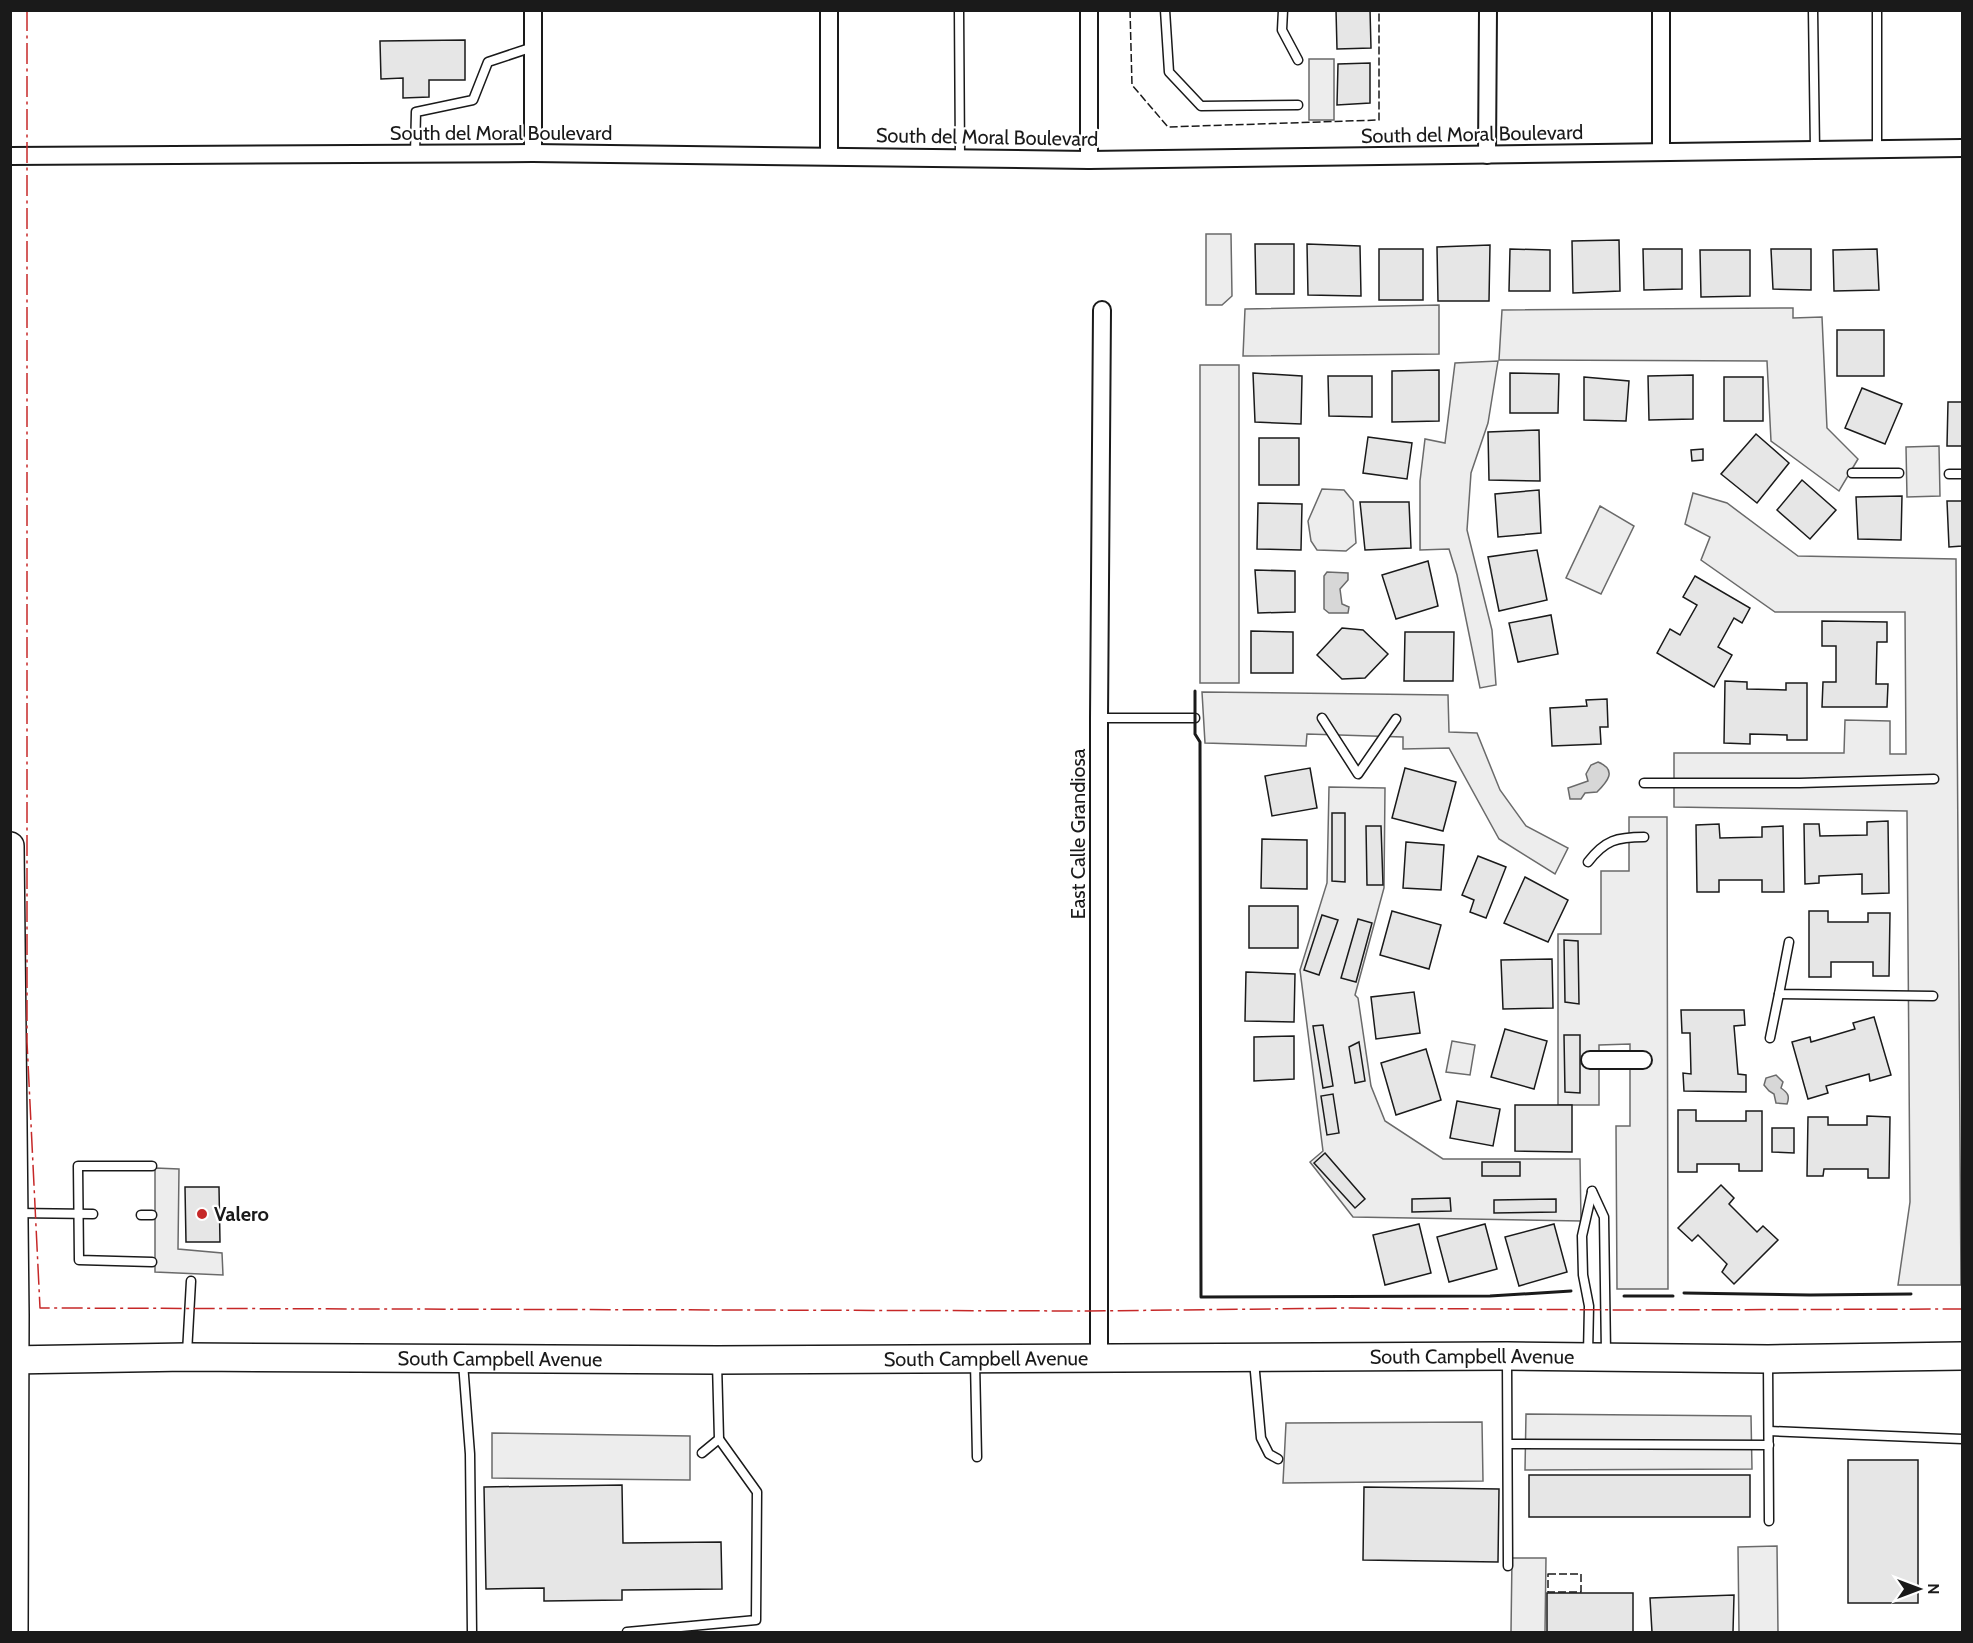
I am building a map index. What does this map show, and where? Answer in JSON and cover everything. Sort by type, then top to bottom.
[{"type":"main road","points":[[10,846],[15,1214],[14,1632]]},
{"type":"main road","name":"South Campbell Avenue","points":[[13,1360],[187,1357],[717,1360],[1507,1356],[1768,1359],[1962,1356]]},
{"type":"street","points":[[533,10],[533,153]]},
{"type":"street","points":[[828,10],[829,156]]},
{"type":"street","points":[[1089,10],[1089,160]]},
{"type":"street","points":[[1487,154],[1488,10]]},
{"type":"street","points":[[1661,10],[1661,152]]},
{"type":"street","name":"South del Moral Boulevard","points":[[10,156],[533,153],[1089,160],[1962,148]]},
{"type":"street","name":"East Calle Grandiosa","points":[[1099,1359],[1099,718],[1102,310]]},
{"type":"street","points":[[1590,1060],[1643,1060]]},
{"type":"lane","points":[[959,10],[960,158]]},
{"type":"lane","points":[[1166,10],[1169,72],[1201,106],[1298,105]]},
{"type":"lane","points":[[1283,10],[1282,30],[1298,60]]},
{"type":"lane","points":[[1813,10],[1815,150]]},
{"type":"lane","points":[[1877,10],[1877,149]]},
{"type":"lane","points":[[416,153],[416,112],[473,100],[488,62],[533,47]]},
{"type":"lane","points":[[1852,473],[1899,473]]},
{"type":"lane","points":[[1949,474],[1962,474]]},
{"type":"lane","points":[[1099,718],[1195,718]]},
{"type":"lane","points":[[1322,718],[1359,774],[1396,719]]},
{"type":"lane","points":[[1644,783],[1800,783],[1934,779]]},
{"type":"lane","points":[[1588,862],[1598,849],[1616,838],[1644,837]]},
{"type":"lane","points":[[1770,1038],[1788,942]]},
{"type":"lane","points":[[1779,994],[1933,996]]},
{"type":"lane","points":[[152,1166],[78,1166],[79,1260],[153,1262]]},
{"type":"lane","points":[[1592,1191],[1604,1217],[1597,1356],[1583,1275],[1582,1236],[1592,1191]]},
{"type":"lane","points":[[15,1214],[93,1214]]},
{"type":"lane","points":[[141,1215],[152,1215]]},
{"type":"lane","points":[[187,1357],[191,1281]]},
{"type":"lane","points":[[1507,1356],[1508,1566]]},
{"type":"lane","points":[[463,1358],[470,1454],[472,1632]]},
{"type":"lane","points":[[1254,1358],[1261,1438],[1269,1454],[1278,1459]]},
{"type":"lane","points":[[975,1359],[977,1457]]},
{"type":"lane","points":[[1768,1359],[1769,1521]]},
{"type":"lane","points":[[627,1632],[680,1630],[756,1620],[757,1492],[719,1438],[717,1360]]},
{"type":"lane","points":[[1769,1431],[1962,1439]]},
{"type":"lane","points":[[702,1453],[719,1438]]},
{"type":"lane","points":[[1510,1444],[1769,1445]]},
{"type":"shaded area","points":[[1309,59],[1334,59],[1334,120],[1309,120]]},
{"type":"shaded area","points":[[1206,234],[1231,234],[1232,296],[1222,305],[1206,305]]},
{"type":"shaded area","points":[[1439,305],[1439,354],[1243,356],[1245,309]]},
{"type":"shaded area","points":[[1793,308],[1793,318],[1822,317],[1827,428],[1858,459],[1839,491],[1771,441],[1767,361],[1499,360],[1502,310]]},
{"type":"shaded area","points":[[1498,361],[1488,423],[1471,473],[1467,530],[1492,630],[1496,685],[1480,688],[1457,575],[1449,549],[1420,550],[1420,481],[1425,439],[1445,443],[1455,363]]},
{"type":"shaded area","points":[[1200,365],[1239,365],[1239,683],[1200,683]]},
{"type":"shaded area","points":[[1939,446],[1940,496],[1907,497],[1906,447]]},
{"type":"shaded area","points":[[1322,489],[1344,490],[1353,501],[1356,543],[1346,551],[1317,550],[1311,541],[1308,521]]},
{"type":"shaded area","points":[[1693,493],[1727,503],[1798,556],[1956,559],[1961,1285],[1898,1285],[1910,1202],[1907,811],[1674,807],[1674,753],[1844,753],[1845,720],[1890,721],[1890,754],[1906,754],[1905,612],[1775,612],[1701,560],[1710,537],[1685,524]]},
{"type":"shaded area","points":[[1600,506],[1634,526],[1601,594],[1566,578]]},
{"type":"shaded area","points":[[1327,572],[1348,573],[1348,580],[1340,589],[1342,604],[1349,607],[1348,613],[1329,613],[1324,609],[1324,576]]},
{"type":"shaded area","points":[[1202,692],[1448,695],[1449,732],[1477,733],[1500,790],[1526,826],[1568,848],[1555,874],[1499,839],[1449,748],[1403,749],[1403,737],[1307,734],[1306,746],[1205,743]]},
{"type":"shaded area","points":[[1598,762],[1604,765],[1609,772],[1604,784],[1597,792],[1585,793],[1581,799],[1570,799],[1568,788],[1588,781],[1586,774],[1591,765]]},
{"type":"shaded area","points":[[1329,787],[1385,788],[1384,888],[1355,995],[1358,998],[1371,1086],[1385,1121],[1443,1159],[1580,1159],[1581,1221],[1353,1217],[1310,1162],[1323,1151],[1300,970],[1327,883]]},
{"type":"shaded area","points":[[1629,817],[1667,817],[1668,1289],[1617,1289],[1616,1126],[1630,1126],[1630,1044],[1599,1045],[1599,1105],[1558,1105],[1558,934],[1601,934],[1601,871],[1629,871]]},
{"type":"shaded area","points":[[1452,1041],[1475,1045],[1470,1075],[1446,1072]]},
{"type":"shaded area","points":[[1776,1075],[1783,1082],[1781,1088],[1788,1095],[1787,1104],[1776,1103],[1774,1094],[1764,1085],[1766,1078]]},
{"type":"shaded area","points":[[155,1168],[179,1169],[178,1249],[222,1253],[223,1275],[155,1272]]},
{"type":"shaded area","points":[[1526,1414],[1751,1416],[1752,1469],[1525,1470]]},
{"type":"shaded area","points":[[1482,1422],[1483,1481],[1283,1483],[1286,1423]]},
{"type":"shaded area","points":[[492,1433],[690,1436],[690,1480],[492,1478]]},
{"type":"shaded area","points":[[1777,1546],[1778,1632],[1739,1632],[1738,1547]]},
{"type":"shaded area","points":[[1512,1558],[1546,1558],[1545,1632],[1511,1632]]},
{"type":"building","points":[[1336,10],[1370,10],[1371,48],[1337,49]]},
{"type":"building","points":[[465,40],[465,80],[429,80],[429,97],[403,98],[403,78],[381,79],[380,41]]},
{"type":"building","points":[[1370,63],[1370,103],[1337,105],[1338,64]]},
{"type":"building","points":[[1619,240],[1620,291],[1573,293],[1572,241]]},
{"type":"building","points":[[1255,244],[1294,244],[1294,294],[1256,294]]},
{"type":"building","points":[[1307,244],[1360,246],[1361,296],[1308,295]]},
{"type":"building","points":[[1490,245],[1489,301],[1438,301],[1437,247]]},
{"type":"building","points":[[1379,249],[1423,249],[1423,300],[1379,300]]},
{"type":"building","points":[[1510,249],[1550,250],[1550,291],[1509,291]]},
{"type":"building","points":[[1643,249],[1682,249],[1682,289],[1644,290]]},
{"type":"building","points":[[1771,249],[1811,249],[1811,290],[1773,289]]},
{"type":"building","points":[[1877,249],[1879,290],[1834,291],[1833,250]]},
{"type":"building","points":[[1700,250],[1750,250],[1750,296],[1701,297]]},
{"type":"building","points":[[1837,330],[1884,330],[1884,376],[1837,376]]},
{"type":"building","points":[[1439,370],[1439,421],[1392,422],[1392,371]]},
{"type":"building","points":[[1253,373],[1302,376],[1301,424],[1255,422]]},
{"type":"building","points":[[1510,373],[1559,374],[1558,413],[1510,413]]},
{"type":"building","points":[[1693,375],[1693,419],[1649,420],[1648,376]]},
{"type":"building","points":[[1328,376],[1372,376],[1372,417],[1329,416]]},
{"type":"building","points":[[1584,377],[1629,381],[1626,421],[1584,420]]},
{"type":"building","points":[[1724,377],[1763,377],[1763,421],[1724,421]]},
{"type":"building","points":[[1862,388],[1902,404],[1885,444],[1845,428]]},
{"type":"building","points":[[1948,402],[1962,402],[1962,446],[1947,446]]},
{"type":"building","points":[[1539,430],[1540,481],[1489,480],[1488,432]]},
{"type":"building","points":[[1756,434],[1789,463],[1757,503],[1721,474]]},
{"type":"building","points":[[1368,437],[1412,443],[1407,479],[1363,473]]},
{"type":"building","points":[[1259,438],[1299,438],[1299,485],[1259,485]]},
{"type":"building","points":[[1703,449],[1703,460],[1692,461],[1691,450]]},
{"type":"building","points":[[1802,480],[1836,510],[1810,539],[1777,510]]},
{"type":"building","points":[[1539,490],[1541,533],[1498,537],[1495,494]]},
{"type":"building","points":[[1902,496],[1901,540],[1858,539],[1856,497]]},
{"type":"building","points":[[1947,501],[1962,501],[1962,546],[1949,547]]},
{"type":"building","points":[[1360,502],[1409,502],[1411,548],[1365,550]]},
{"type":"building","points":[[1258,503],[1302,504],[1301,550],[1257,549]]},
{"type":"building","points":[[1537,550],[1547,600],[1499,611],[1488,557]]},
{"type":"building","points":[[1428,561],[1438,606],[1396,619],[1382,575]]},
{"type":"building","points":[[1255,570],[1295,571],[1295,612],[1258,613]]},
{"type":"building","points":[[1695,576],[1750,608],[1742,623],[1734,618],[1718,647],[1732,655],[1714,687],[1657,653],[1670,629],[1680,635],[1697,605],[1683,597]]},
{"type":"building","points":[[1551,615],[1558,654],[1518,662],[1509,623]]},
{"type":"building","points":[[1822,621],[1887,622],[1887,642],[1877,642],[1876,684],[1888,684],[1887,707],[1822,707],[1823,682],[1836,682],[1836,646],[1822,646]]},
{"type":"building","points":[[1342,628],[1363,630],[1388,654],[1365,678],[1342,679],[1317,655]]},
{"type":"building","points":[[1251,631],[1293,632],[1293,673],[1251,673]]},
{"type":"building","points":[[1405,632],[1454,632],[1453,681],[1404,681]]},
{"type":"building","points":[[1725,681],[1747,682],[1747,689],[1786,690],[1786,683],[1807,683],[1807,740],[1787,740],[1787,735],[1750,734],[1750,744],[1724,743]]},
{"type":"building","points":[[1607,699],[1608,727],[1600,727],[1601,744],[1552,746],[1550,708],[1587,706],[1586,700]]},
{"type":"building","points":[[1310,768],[1317,808],[1272,816],[1265,776]]},
{"type":"building","points":[[1405,768],[1456,782],[1443,831],[1392,818]]},
{"type":"building","points":[[1332,813],[1345,813],[1345,882],[1332,881]]},
{"type":"building","points":[[1888,821],[1889,893],[1862,894],[1862,874],[1819,876],[1819,883],[1805,884],[1804,824],[1819,824],[1820,836],[1867,835],[1867,822]]},
{"type":"building","points":[[1719,824],[1720,838],[1762,837],[1762,827],[1783,826],[1784,892],[1762,892],[1762,880],[1719,880],[1719,892],[1697,892],[1696,825]]},
{"type":"building","points":[[1366,826],[1381,826],[1383,885],[1367,885]]},
{"type":"building","points":[[1262,839],[1307,840],[1307,889],[1261,888]]},
{"type":"building","points":[[1406,842],[1444,845],[1441,890],[1403,888]]},
{"type":"building","points":[[1478,856],[1506,867],[1486,918],[1470,912],[1474,900],[1462,895]]},
{"type":"building","points":[[1525,877],[1568,900],[1548,942],[1504,923]]},
{"type":"building","points":[[1249,906],[1298,906],[1298,948],[1249,948]]},
{"type":"building","points":[[1392,911],[1441,925],[1429,969],[1380,955]]},
{"type":"building","points":[[1809,911],[1828,911],[1828,922],[1868,922],[1868,913],[1890,913],[1889,976],[1873,976],[1873,962],[1831,962],[1831,977],[1809,977]]},
{"type":"building","points":[[1322,915],[1338,920],[1319,975],[1304,970]]},
{"type":"building","points":[[1358,919],[1372,923],[1356,982],[1341,978]]},
{"type":"building","points":[[1564,940],[1578,941],[1579,1004],[1565,1002]]},
{"type":"building","points":[[1552,959],[1553,1008],[1503,1009],[1501,960]]},
{"type":"building","points":[[1246,972],[1295,974],[1294,1022],[1245,1021]]},
{"type":"building","points":[[1414,992],[1420,1033],[1376,1039],[1371,997]]},
{"type":"building","points":[[1681,1010],[1744,1010],[1745,1025],[1734,1026],[1738,1074],[1746,1075],[1746,1092],[1684,1091],[1683,1073],[1691,1074],[1690,1033],[1682,1033]]},
{"type":"building","points":[[1874,1017],[1891,1075],[1870,1081],[1869,1074],[1826,1086],[1828,1093],[1808,1099],[1792,1042],[1810,1037],[1811,1042],[1855,1029],[1853,1023]]},
{"type":"building","points":[[1323,1025],[1333,1086],[1323,1088],[1313,1026]]},
{"type":"building","points":[[1505,1029],[1547,1041],[1534,1089],[1491,1077]]},
{"type":"building","points":[[1564,1035],[1580,1035],[1580,1093],[1565,1092]]},
{"type":"building","points":[[1294,1036],[1294,1079],[1254,1081],[1254,1037]]},
{"type":"building","points":[[1359,1042],[1365,1081],[1355,1083],[1349,1047]]},
{"type":"building","points":[[1426,1049],[1441,1100],[1396,1115],[1381,1063]]},
{"type":"building","points":[[1333,1094],[1339,1133],[1327,1135],[1321,1096]]},
{"type":"building","points":[[1457,1101],[1500,1109],[1493,1146],[1450,1138]]},
{"type":"building","points":[[1515,1105],[1572,1105],[1572,1152],[1515,1151]]},
{"type":"building","points":[[1678,1110],[1696,1110],[1696,1121],[1746,1121],[1746,1111],[1762,1111],[1762,1171],[1739,1171],[1739,1164],[1697,1164],[1697,1172],[1678,1172]]},
{"type":"building","points":[[1867,1116],[1890,1117],[1889,1178],[1868,1178],[1868,1169],[1824,1169],[1823,1176],[1807,1176],[1808,1117],[1828,1117],[1828,1125],[1867,1125]]},
{"type":"building","points":[[1772,1128],[1794,1128],[1794,1153],[1772,1152]]},
{"type":"building","points":[[1325,1153],[1365,1199],[1355,1208],[1314,1163]]},
{"type":"building","points":[[1482,1162],[1520,1162],[1520,1176],[1482,1176]]},
{"type":"building","points":[[1721,1185],[1734,1198],[1729,1204],[1757,1232],[1763,1226],[1778,1240],[1734,1284],[1722,1272],[1727,1264],[1698,1235],[1692,1241],[1678,1228]]},
{"type":"building","name":"Valero","points":[[185,1187],[219,1187],[220,1242],[186,1242]]},
{"type":"building","points":[[1450,1198],[1451,1211],[1412,1212],[1412,1199]]},
{"type":"building","points":[[1556,1199],[1556,1212],[1494,1213],[1494,1200]]},
{"type":"building","points":[[1419,1224],[1431,1273],[1385,1285],[1373,1235]]},
{"type":"building","points":[[1485,1224],[1497,1269],[1449,1282],[1437,1237]]},
{"type":"building","points":[[1554,1224],[1567,1272],[1519,1286],[1505,1237]]},
{"type":"building","points":[[1848,1460],[1918,1460],[1918,1603],[1848,1603]]},
{"type":"building","points":[[1529,1475],[1750,1475],[1750,1517],[1529,1517]]},
{"type":"building","points":[[622,1485],[623,1543],[721,1542],[722,1589],[622,1590],[622,1600],[544,1601],[544,1588],[486,1589],[484,1487]]},
{"type":"building","points":[[1364,1487],[1499,1489],[1498,1562],[1363,1560]]},
{"type":"building","points":[[1547,1593],[1633,1593],[1633,1632],[1547,1632]]},
{"type":"building","points":[[1734,1595],[1733,1632],[1652,1632],[1650,1598]]},
{"type":"fence","points":[[1130,10],[1132,85],[1168,127],[1379,120],[1379,10]]},
{"type":"fence","points":[[1548,1574],[1581,1574],[1581,1592],[1548,1592],[1548,1574]]},
{"type":"wall","points":[[1195,691],[1195,734],[1200,742],[1201,1297],[1490,1296],[1571,1291]]},
{"type":"wall","points":[[1684,1293],[1911,1294]]},
{"type":"wall","points":[[1624,1296],[1673,1296]]},
{"type":"power","points":[[27,10],[27,1042],[40,1308],[1089,1311],[1350,1308],[1962,1309]]},
{"type":"place","name":"Valero","points":[[202,1214]]}]
